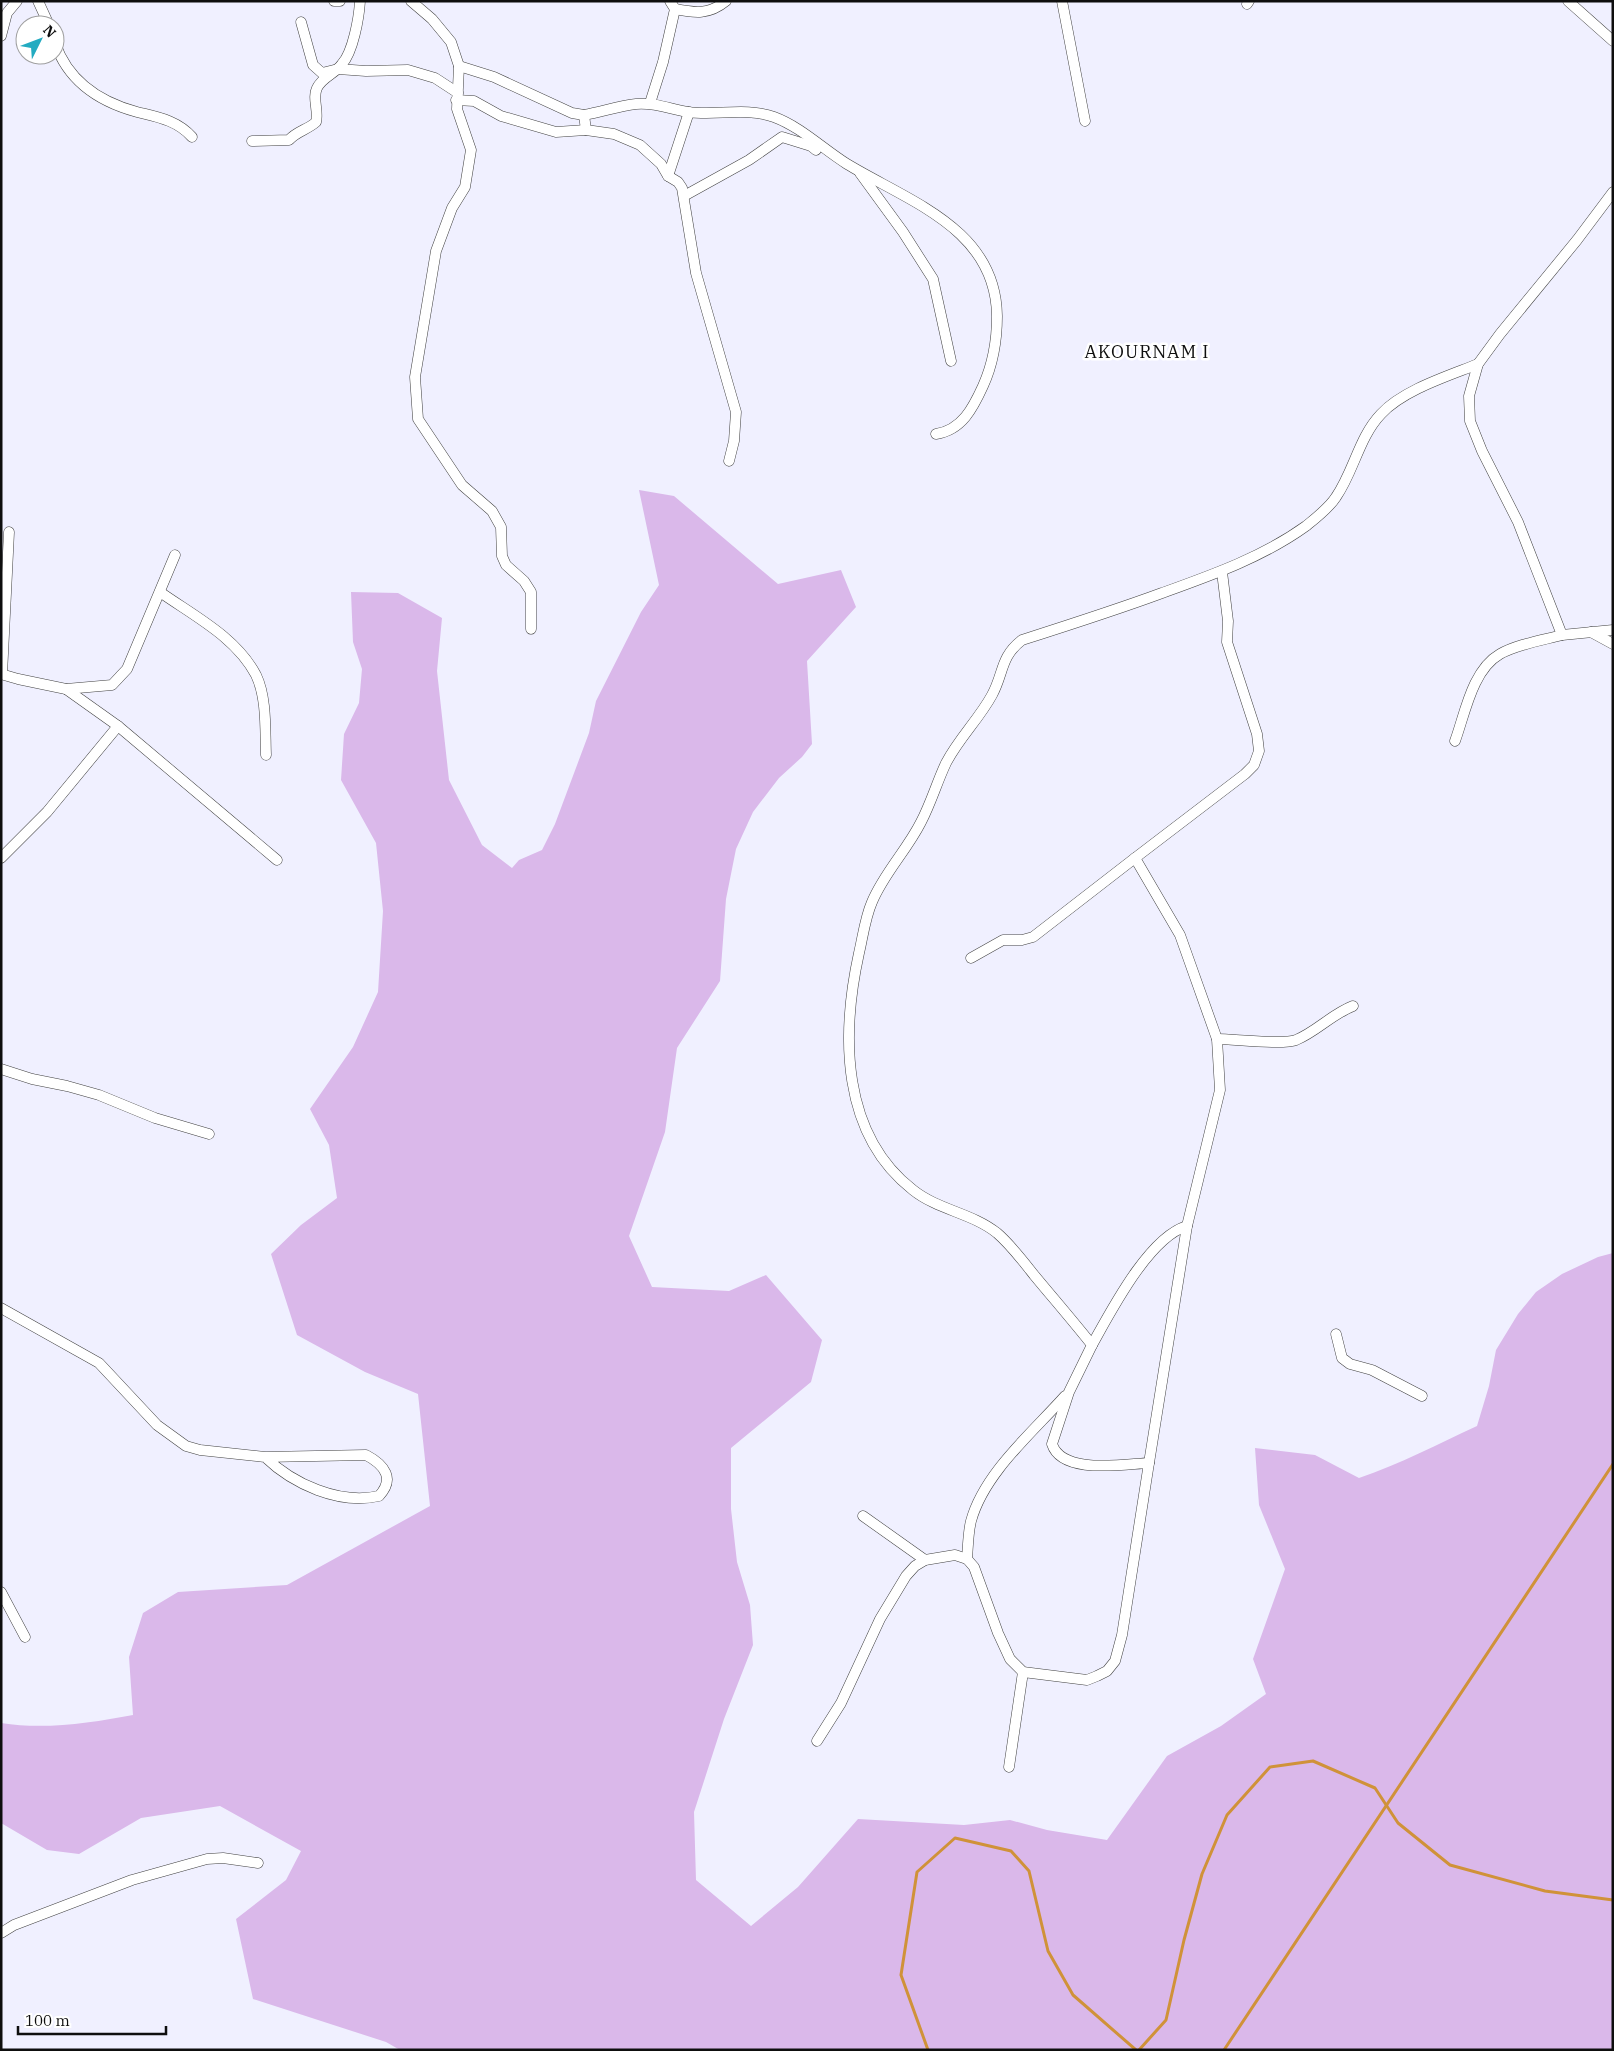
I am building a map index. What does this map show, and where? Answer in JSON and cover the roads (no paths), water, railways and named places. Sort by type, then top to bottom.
[{"type":"street","points":[[1,36],[7,13],[17,1]]},
{"type":"street","points":[[38,1],[44,15]]},
{"type":"street","points":[[334,1],[340,1]]},
{"type":"street","points":[[252,141],[289,140],[299,130],[309,128],[316,122],[315,94],[317,87],[321,81],[338,69],[347,55],[359,14],[360,1]]},
{"type":"street","points":[[411,1],[432,20],[451,42],[459,66],[458,114],[471,150],[465,187],[452,208],[436,250],[415,376],[415,406],[423,429],[462,485],[492,511],[501,527],[502,556],[506,565],[524,581],[531,592],[531,629]]},
{"type":"street","points":[[650,103],[663,62],[672,5],[701,13],[715,10],[726,1]]},
{"type":"street","points":[[1062,1],[1085,121]]},
{"type":"street","points":[[1568,1],[1613,41]]},
{"type":"street","points":[[301,22],[313,65],[322,73],[338,69],[366,71],[408,70],[435,78],[457,96],[474,101],[502,116],[556,132],[586,130],[614,134],[640,145],[661,164],[668,176],[678,182],[684,196],[688,234],[696,274],[736,412],[734,441],[729,461]]},
{"type":"street","points":[[65,65],[76,81],[93,92],[118,105],[175,124],[192,137]]},
{"type":"street","points":[[459,66],[494,76],[572,112],[584,115],[629,105],[650,103],[689,112],[758,113],[787,123],[847,164],[927,209],[956,229],[985,265],[995,290],[997,329],[992,366],[974,405],[959,425],[945,433],[936,434]]},
{"type":"street","points":[[668,176],[689,112]]},
{"type":"street","points":[[584,115],[586,130]]},
{"type":"street","points":[[684,196],[749,160],[782,137],[787,123]]},
{"type":"street","points":[[782,137],[811,146],[831,158],[847,164]]},
{"type":"street","points":[[858,170],[903,232],[933,279],[951,361]]},
{"type":"street","points":[[1562,634],[1518,522],[1482,451],[1470,421],[1469,396],[1478,364],[1613,192]]},
{"type":"street","points":[[1092,1345],[1013,1249],[998,1234],[978,1220],[931,1201],[913,1190],[890,1168],[872,1144],[860,1118],[848,1067],[852,983],[871,903],[889,871],[910,843],[923,819],[947,762],[994,690],[1010,649],[1022,640],[1222,572],[1269,549],[1306,526],[1330,505],[1346,480],[1366,436],[1381,414],[1393,403],[1433,382],[1478,364]]},
{"type":"street","points":[[9,532],[2,674],[66,689],[112,685],[120,678],[127,669],[175,554]]},
{"type":"street","points":[[971,958],[1004,940],[1022,940],[1033,937],[1245,774],[1254,765],[1259,751],[1257,734],[1227,642],[1228,621],[1222,572]]},
{"type":"street","points":[[160,592],[232,642],[243,655],[256,676],[265,713],[266,755]]},
{"type":"street","points":[[1454,741],[1477,681],[1491,661],[1500,654],[1562,634],[1613,630]]},
{"type":"street","points":[[1591,632],[1613,644]]},
{"type":"street","points":[[66,689],[118,726],[277,860]]},
{"type":"street","points":[[1,858],[47,812],[118,726]]},
{"type":"street","points":[[817,1741],[840,1703],[880,1619],[906,1576],[916,1566],[926,1560],[955,1555],[966,1559],[974,1567],[998,1633],[1010,1659],[1023,1672],[1087,1680],[1107,1671],[1115,1661],[1122,1635],[1187,1226],[1220,1090],[1217,1039],[1180,935],[1135,858]]},
{"type":"street","points":[[1217,1039],[1293,1041],[1309,1034],[1318,1025],[1353,1006]]},
{"type":"street","points":[[1,1069],[32,1079],[99,1095],[155,1118],[209,1134]]},
{"type":"street","points":[[1149,1463],[1081,1465],[1067,1462],[1058,1456],[1052,1444],[1069,1392],[1092,1345],[1133,1276],[1166,1239],[1177,1229],[1187,1226]]},
{"type":"street","points":[[1,1308],[100,1363],[156,1425],[186,1446],[200,1450],[265,1457],[366,1455],[376,1460],[385,1471],[388,1481],[385,1489],[378,1496],[356,1498],[296,1481],[279,1470],[265,1457]]},
{"type":"street","points":[[1336,1334],[1342,1358],[1350,1364],[1372,1370],[1422,1396]]},
{"type":"street","points":[[966,1559],[971,1521],[983,1494],[1018,1446],[1069,1392]]},
{"type":"street","points":[[864,1516],[926,1560]]},
{"type":"street","points":[[1,1592],[25,1637]]},
{"type":"street","points":[[1009,1767],[1023,1672]]},
{"type":"street","points":[[1,1933],[14,1925],[132,1880],[208,1859],[224,1858],[258,1863]]},
{"type":"waterway","points":[[1224,2050],[1613,1464]]},
{"type":"waterway","points":[[1139,2050],[1166,2020],[1184,1940],[1202,1874],[1227,1815],[1270,1767],[1313,1761],[1375,1788],[1398,1823],[1450,1865],[1545,1891],[1613,1900]]},
{"type":"waterway","points":[[928,2050],[901,1975],[917,1872],[955,1838],[1011,1851],[1029,1871],[1048,1951],[1073,1995],[1136,2050]]},
{"type":"district","name":"AKOURNAM I","points":[[1147,352]]}]
